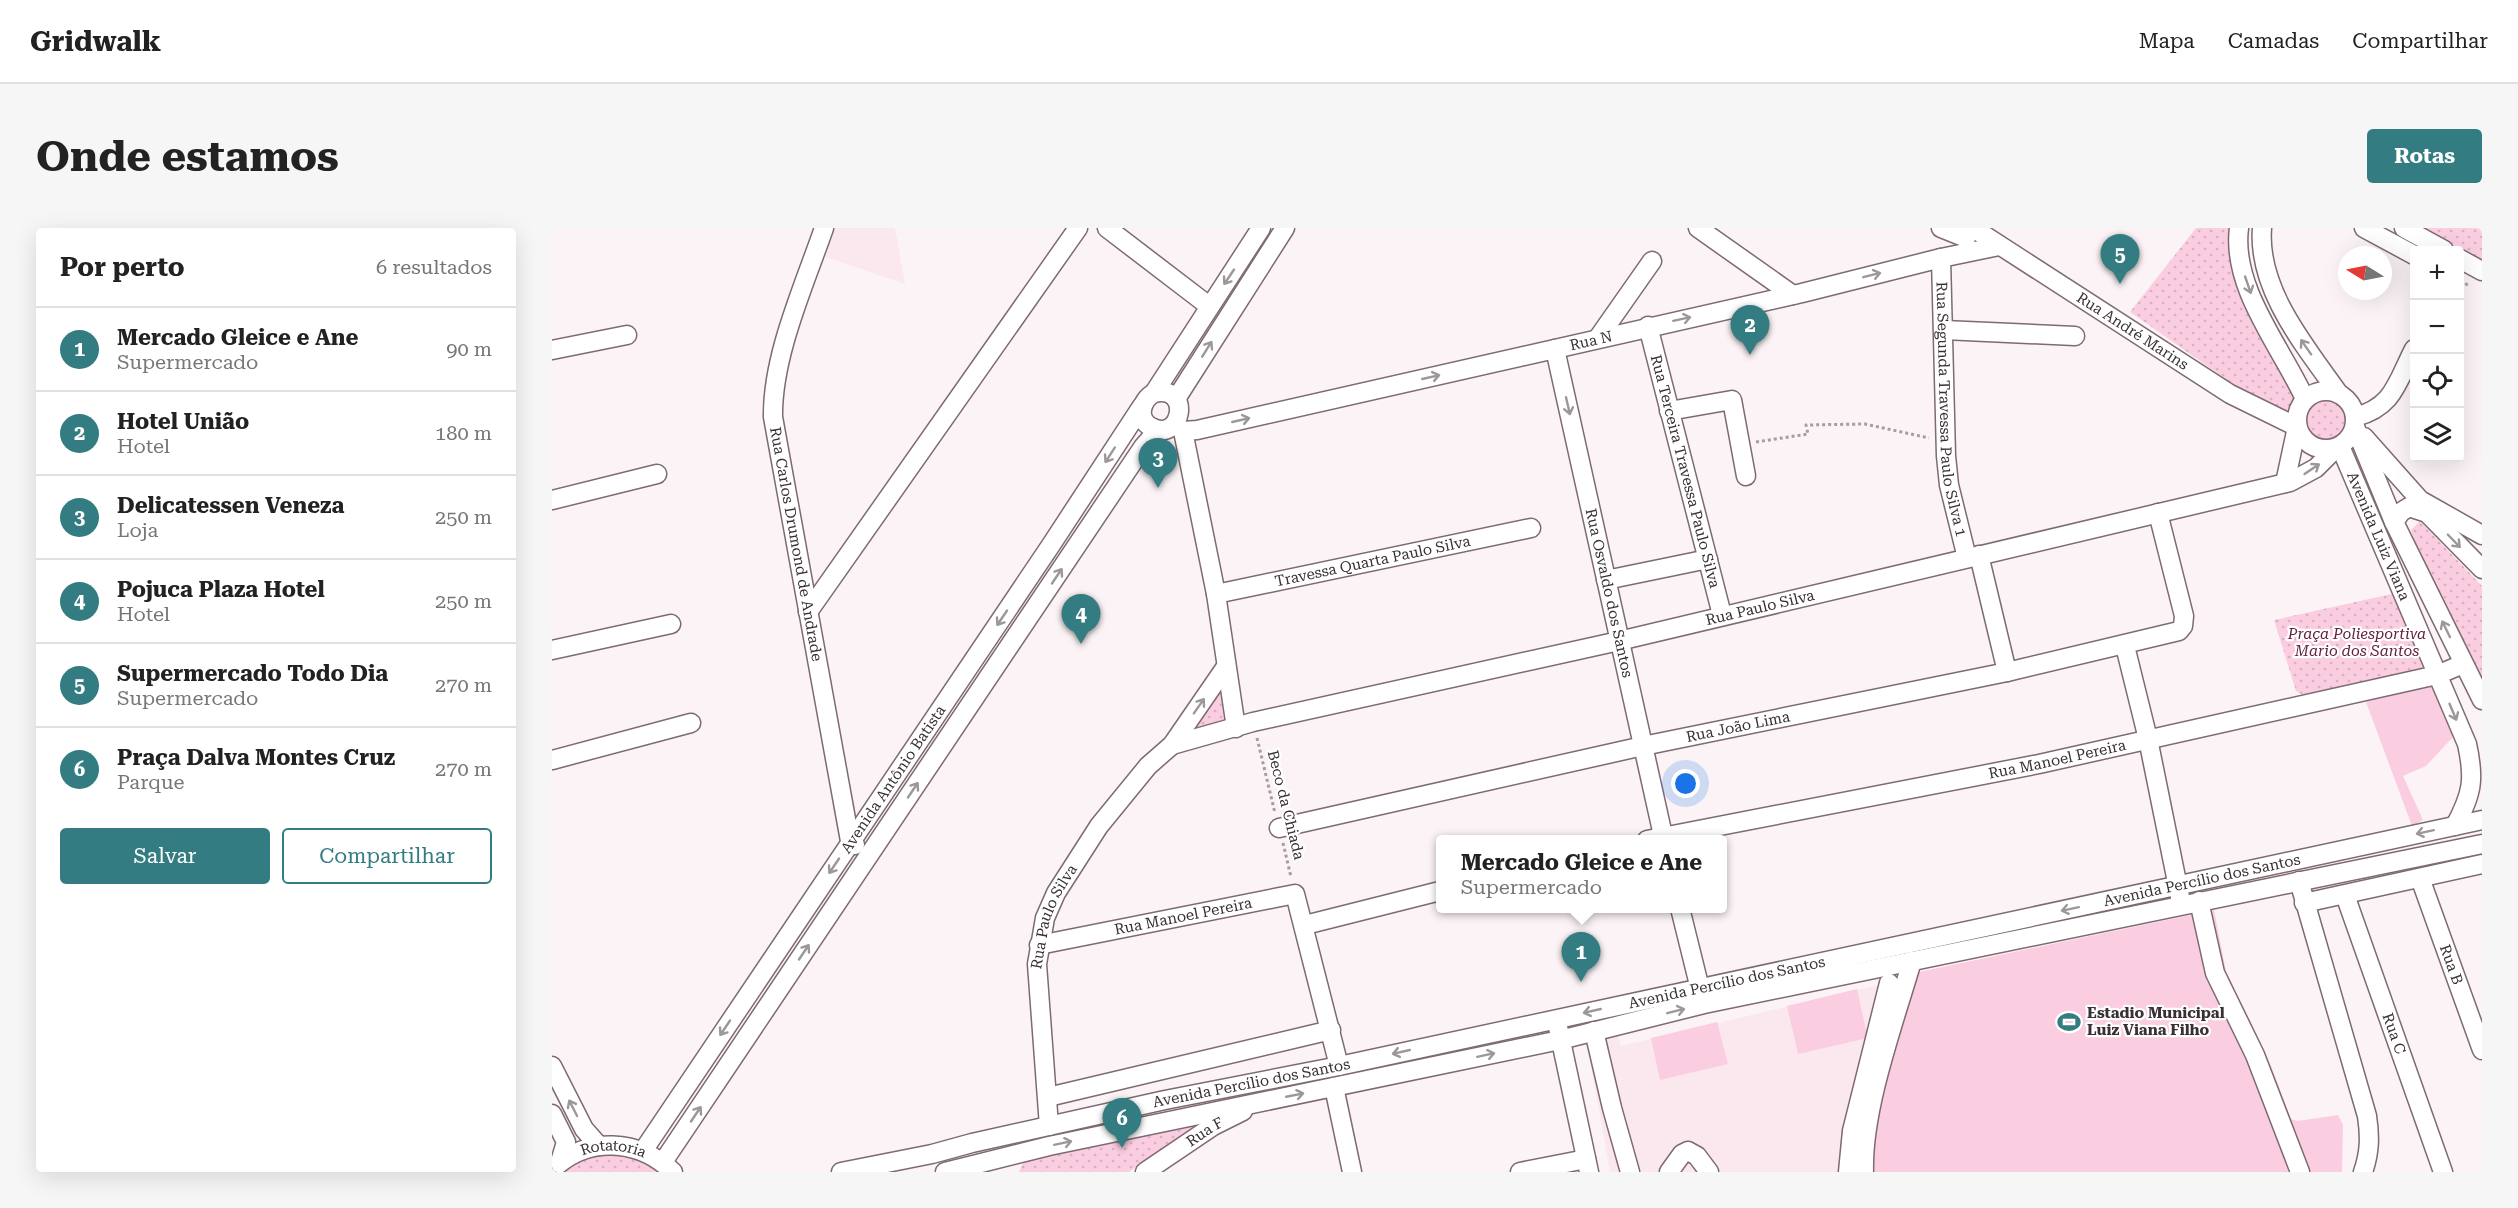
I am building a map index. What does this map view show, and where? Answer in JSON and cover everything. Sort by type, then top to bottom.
[{"type":"street","name":"Rua Carlos Drumond de Andrade","points":[[824,228],[778,364],[773,394],[773,417],[850,842]]},
{"type":"street","points":[[808,612],[1078,228]]},
{"type":"street","points":[[1107,228],[1209,306]]},
{"type":"street","points":[[1176,399],[1285,228]]},
{"type":"street","points":[[1698,228],[1793,295]]},
{"type":"street","name":"Rua André Marins","points":[[1941,228],[1968,231],[1999,246],[2230,394],[2296,427]]},
{"type":"street","points":[[2239,228],[2242,268],[2255,304],[2305,399]]},
{"type":"street","name":"Avenida Luiz Viana","points":[[2262,228],[2264,263],[2277,297],[2293,329],[2339,394],[2352,408],[2355,422],[2394,522],[2482,700]]},
{"type":"street","points":[[2364,228],[2410,252]]},
{"type":"street","points":[[2403,228],[2437,246]]},
{"type":"street","points":[[1260,230],[1274,243]]},
{"type":"street","name":"Avenida Antônio Batista","points":[[643,1150],[1260,230]]},
{"type":"street","points":[[1949,256],[1963,248],[1968,231]]},
{"type":"street","name":"Rua N","points":[[1179,427],[1197,430],[1999,246]]},
{"type":"street","name":"Rua Segunda Travessa Paulo Silva 1","points":[[1949,256],[1944,330],[1945,442],[1949,485],[1973,556],[2007,672]]},
{"type":"street","points":[[1598,338],[1652,261]]},
{"type":"street","points":[[2464,261],[2482,271]]},
{"type":"street","name":"Rua Terceira Travessa Paulo Silva","points":[[1648,326],[1722,615]]},
{"type":"street","points":[[1944,330],[2075,336]]},
{"type":"street","points":[[552,350],[627,335]]},
{"type":"street","name":"Rua Osvaldo dos Santos","points":[[1555,349],[1643,746],[1658,835]]},
{"type":"street","points":[[2296,427],[2307,444],[2325,450],[2337,447],[2351,436],[2355,422],[2386,402],[2412,354]]},
{"type":"street","points":[[2285,483],[2296,417],[2305,399],[2321,391],[2339,394]]},
{"type":"street","points":[[1158,430],[1146,424],[1142,412],[1148,400],[1166,392],[1176,399],[1180,411],[1179,427],[1216,594],[1225,668],[1244,725]]},
{"type":"street","points":[[1669,411],[1732,400],[1746,476]]},
{"type":"street","points":[[2355,422],[2420,500],[2482,535]]},
{"type":"street","name":"Avenida Antônio Batista","points":[[668,1167],[868,856],[1143,447],[1158,430],[1179,427]]},
{"type":"street","name":"Avenida Luiz Viana","points":[[2337,447],[2467,744],[2473,780],[2469,799],[2455,826]]},
{"type":"street","name":"Rua Paulo Silva","points":[[1172,744],[1244,725],[1619,641],[2285,483],[2316,468],[2337,447]]},
{"type":"street","points":[[552,500],[657,474]]},
{"type":"street","points":[[2394,522],[2401,512],[2409,507],[2427,513],[2482,569]]},
{"type":"street","name":"Rua João Lima","points":[[1279,828],[1643,746],[2007,672],[2178,632],[2183,626],[2184,616],[2158,513]]},
{"type":"street","name":"Travessa Quarta Paulo Silva","points":[[1216,594],[1531,528]]},
{"type":"street","points":[[1606,580],[1708,559]]},
{"type":"street","points":[[552,650],[671,624]]},
{"type":"street","points":[[2125,646],[2148,739],[2177,886],[2190,903],[2215,973],[2255,1055],[2300,1172]]},
{"type":"street","name":"Rua Manoel Pereira","points":[[1673,835],[2039,764],[2437,675],[2463,664]]},
{"type":"street","name":"Rua Paulo Silva","points":[[1049,1126],[1037,964],[1045,918],[1056,893],[1080,854],[1123,794],[1172,744],[1225,668]]},
{"type":"street","points":[[552,760],[690,723]]},
{"type":"street","name":"Avenida Percílio dos Santos","points":[[841,1172],[894,1166],[972,1143],[1165,1100],[1339,1066],[1557,1019],[1701,996],[1861,962],[2177,886],[2482,820]]},
{"type":"street","points":[[850,842],[868,856]]},
{"type":"street","name":"Avenida Percílio dos Santos","points":[[1861,962],[1912,961],[2482,844]]},
{"type":"street","points":[[2315,855],[2319,877]]},
{"type":"street","points":[[2282,863],[2304,903],[2367,1116],[2370,1136],[2368,1156],[2363,1172]]},
{"type":"street","points":[[2304,903],[2482,864]]},
{"type":"street","name":"Rua B","points":[[2420,878],[2482,1050]]},
{"type":"street","points":[[1305,925],[1436,892]]},
{"type":"street","points":[[1295,894],[1305,925],[1339,1066]]},
{"type":"street","name":"Rua Manoel Pereira","points":[[1039,945],[1295,894]]},
{"type":"street","name":"Rua C","points":[[2345,895],[2443,1172]]},
{"type":"street","points":[[1681,913],[1701,996]]},
{"type":"street","points":[[1864,1172],[1863,1149],[1880,1069],[1912,961]]},
{"type":"street","points":[[1848,1172],[1852,1131],[1889,982]]},
{"type":"street","name":"Avenida Percílio dos Santos","points":[[945,1172],[976,1165],[1017,1160],[1269,1099],[1560,1040],[1701,996]]},
{"type":"street","points":[[1520,1172],[1587,1166],[1557,1019]]},
{"type":"street","points":[[1048,1097],[1331,1030]]},
{"type":"street","points":[[1594,1031],[1630,1172]]},
{"type":"street","points":[[552,1066],[584,1129],[599,1146]]},
{"type":"street","points":[[1266,1081],[1269,1099]]},
{"type":"street","points":[[1334,1087],[1352,1172]]},
{"type":"street","name":"Rua F","points":[[1145,1172],[1213,1126],[1269,1099]]},
{"type":"street","points":[[552,1114],[566,1142],[556,1166]]},
{"type":"street","points":[[1017,1160],[1022,1132]]},
{"type":"street","points":[[972,1143],[976,1165]]},
{"type":"street","name":"Rotatoria","points":[[556,1166],[570,1155],[599,1146],[625,1145],[643,1150],[668,1167]]},
{"type":"street","points":[[1669,1172],[1682,1154],[1688,1151],[1697,1156],[1710,1172]]},
{"type":"path","points":[[1740,444],[1808,434],[1806,425],[1865,424],[1945,442]]},
{"type":"path","name":"Beco da Chiada","points":[[1244,725],[1279,828],[1295,894]]},
{"type":"shaded area","points":[[833,228],[895,228],[905,284],[826,257]]},
{"type":"shaded area","points":[[1899,980],[1856,1172],[1610,1172],[1587,1043],[1618,1035],[1621,1046]]},
{"type":"green space","points":[[2196,228],[2231,228],[2230,253],[2312,394],[2327,392],[2338,395],[2353,411],[2355,421],[2353,431],[2346,440],[2328,449],[2316,448],[2293,426],[2130,312]]},
{"type":"green space","points":[[2420,228],[2482,228],[2482,261],[2464,252],[2464,246],[2453,246]]},
{"type":"green space","points":[[2420,521],[2482,586],[2482,684],[2417,549],[2411,530]]},
{"type":"green space","name":"Praça Poliesportiva Mario dos Santos","points":[[2392,594],[2421,652],[2424,665],[2422,668],[2312,694],[2301,694],[2296,691],[2274,620]]},
{"type":"green space","points":[[2433,681],[2453,737],[2426,766],[2403,776],[2423,820],[2412,826],[2366,702]]},
{"type":"green space","points":[[1219,684],[1224,720],[1195,730]]},
{"type":"green space","name":"Estadio Municipal Luiz Viana Filho","points":[[2214,910],[2226,971],[2271,1066],[2291,1119],[2297,1121],[2338,1115],[2343,1125],[2342,1172],[1856,1172],[1900,976]]},
{"type":"green space","points":[[1857,989],[1868,1038],[1798,1054],[1787,1006]]},
{"type":"green space","points":[[1717,1022],[1728,1064],[1660,1080],[1651,1038]]},
{"type":"green space","points":[[1205,1120],[1129,1172],[1019,1172],[1024,1161]]},
{"type":"green space","points":[[604,1154],[634,1158],[662,1172],[564,1172],[591,1156]]},
{"type":"place","name":"Supermercado Todo Dia","points":[[2120,284]]},
{"type":"place","name":"Hotel União","points":[[1750,355]]},
{"type":"place","name":"Delicatessen Veneza","points":[[1158,488]]},
{"type":"place","name":"Pojuca Plaza Hotel","points":[[1081,644]]},
{"type":"place","name":"Mercado Gleice e Ane","points":[[1581,982]]},
{"type":"place","name":"Estadio Municipal Luiz Viana Filho","points":[[2069,1022]]},
{"type":"place","name":"Praça Dalva Montes Cruz","points":[[1122,1148]]}]
